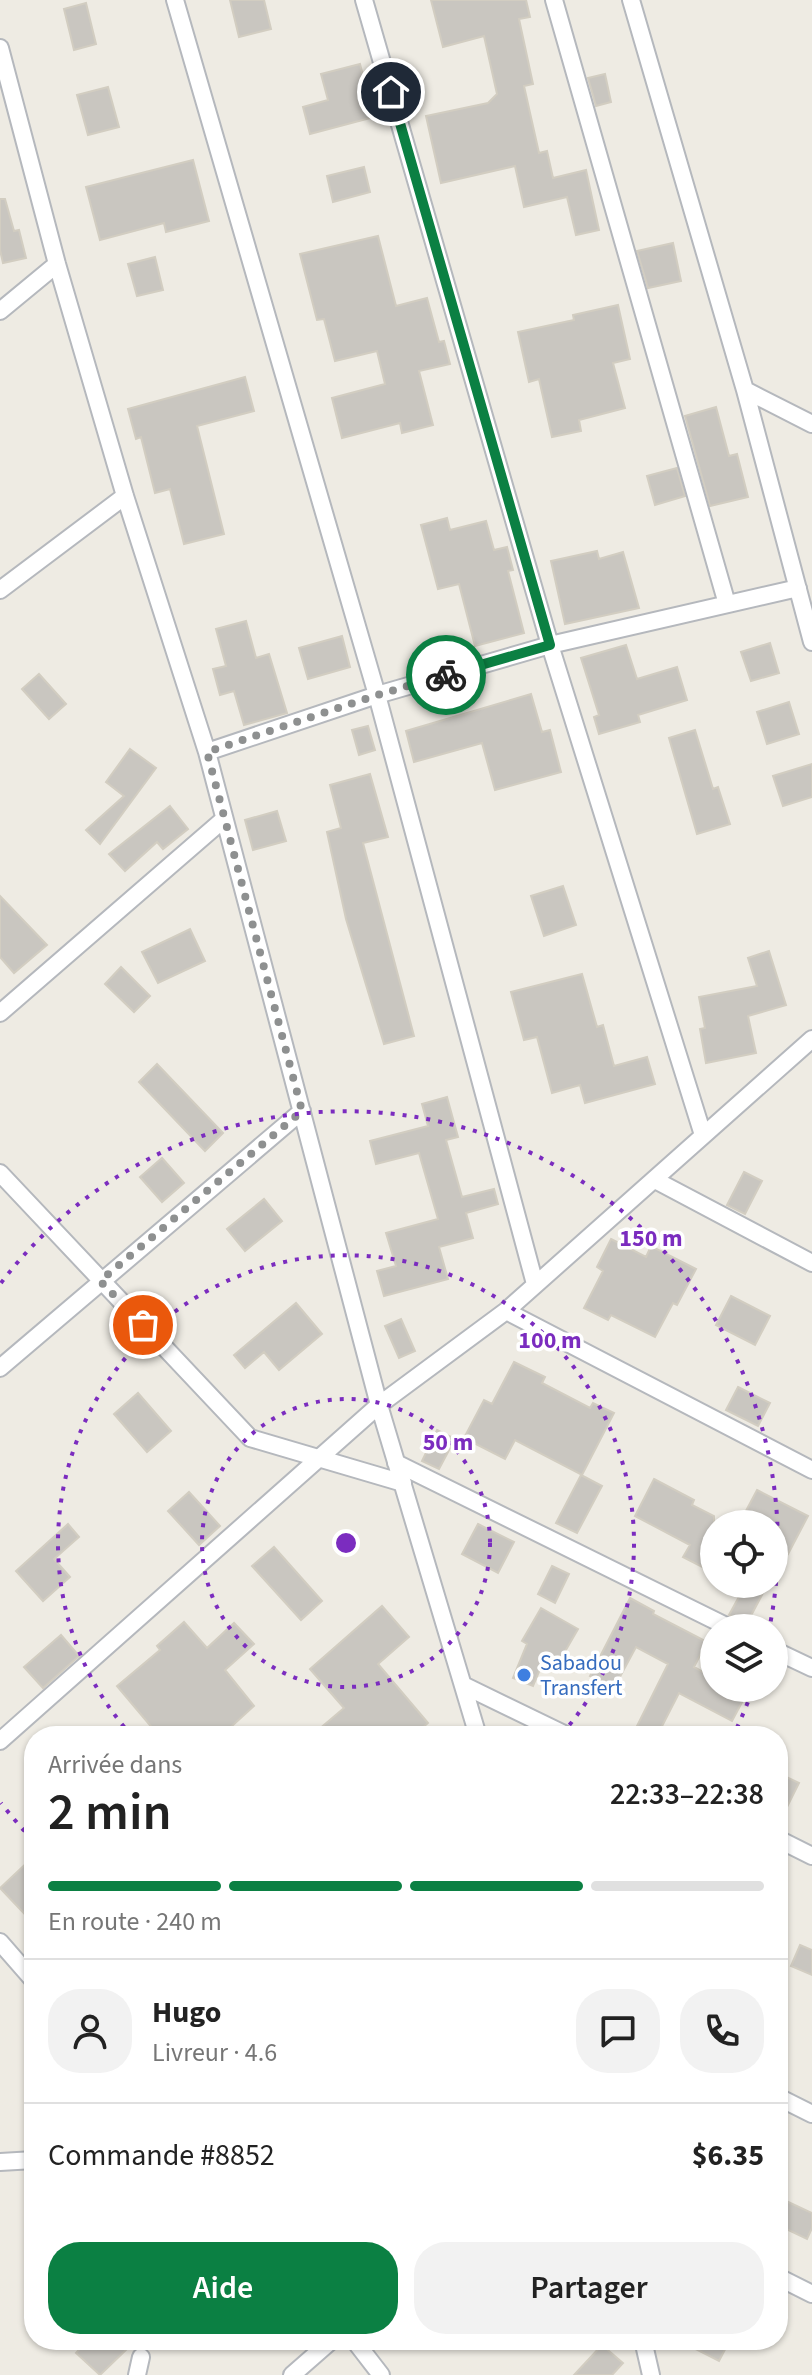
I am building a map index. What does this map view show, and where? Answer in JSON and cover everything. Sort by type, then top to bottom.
[{"type":"street","points":[[175,0],[377,695],[535,1284]]},
{"type":"street","points":[[364,0],[550,645],[703,1135]]},
{"type":"street","points":[[554,0],[727,604]]},
{"type":"street","points":[[631,0],[745,390],[798,588],[808,613],[812,642]]},
{"type":"street","points":[[0,48],[7,101],[125,496],[207,752],[379,1405],[463,1685],[472,1726]]},
{"type":"street","points":[[0,311],[57,264]]},
{"type":"street","points":[[745,390],[812,424]]},
{"type":"street","points":[[0,590],[125,496]]},
{"type":"street","points":[[207,752],[377,695],[550,645],[798,588]]},
{"type":"street","points":[[0,1013],[224,819]]},
{"type":"street","points":[[0,1741],[379,1405],[506,1311],[809,1045]]},
{"type":"street","points":[[0,1368],[302,1111]]},
{"type":"street","points":[[0,1173],[250,1438],[403,1483]]},
{"type":"street","points":[[655,1180],[812,1263]]},
{"type":"street","points":[[506,1311],[812,1470]]},
{"type":"street","points":[[396,1463],[702,1614]]},
{"type":"street","points":[[788,1657],[812,1668]]},
{"type":"street","points":[[463,1685],[547,1726]]},
{"type":"street","points":[[788,1844],[812,1856]]},
{"type":"street","points":[[0,1942],[24,1970]]},
{"type":"street","points":[[788,2102],[812,2114]]},
{"type":"street","points":[[0,2162],[24,2161]]},
{"type":"street","points":[[788,2282],[812,2294]]},
{"type":"street","points":[[292,2375],[321,2350]]},
{"type":"street","points":[[362,2350],[381,2375]]},
{"type":"street","points":[[645,2350],[651,2375]]},
{"type":"street","points":[[137,2375],[141,2357]]},
{"type":"building","points":[[230,0],[264,0],[271,29],[239,37]]},
{"type":"building","points":[[431,0],[526,0],[530,17],[519,19],[533,84],[524,86],[539,153],[547,151],[553,178],[586,170],[599,230],[576,235],[567,197],[524,207],[515,166],[441,183],[426,116],[488,103],[497,94],[484,36],[443,47]]},
{"type":"building","points":[[86,3],[96,44],[74,50],[64,9]]},
{"type":"building","points":[[360,64],[374,117],[310,134],[303,107],[328,100],[321,74]]},
{"type":"building","points":[[605,74],[611,102],[596,106],[588,78]]},
{"type":"building","points":[[108,87],[119,127],[88,135],[77,95]]},
{"type":"building","points":[[193,160],[209,221],[166,232],[164,223],[100,240],[86,187]]},
{"type":"building","points":[[364,167],[370,192],[333,202],[327,176]]},
{"type":"building","points":[[0,199],[5,199],[14,231],[19,230],[26,258],[3,263]]},
{"type":"building","points":[[378,236],[396,306],[427,298],[439,342],[444,341],[450,364],[419,371],[433,425],[402,433],[400,423],[342,438],[332,398],[385,384],[377,351],[335,361],[324,319],[317,320],[300,254]]},
{"type":"building","points":[[673,243],[681,281],[648,288],[637,251]]},
{"type":"building","points":[[155,257],[163,290],[137,296],[128,264]]},
{"type":"building","points":[[618,305],[630,359],[613,363],[625,408],[579,420],[581,431],[552,437],[539,379],[529,382],[518,332],[574,320],[573,315]]},
{"type":"building","points":[[245,377],[254,411],[197,426],[224,534],[184,544],[170,489],[155,493],[141,437],[136,439],[128,409]]},
{"type":"building","points":[[716,407],[729,456],[737,454],[748,497],[710,506],[685,416]]},
{"type":"building","points":[[677,468],[685,496],[655,505],[647,476]]},
{"type":"building","points":[[447,518],[450,530],[486,521],[494,550],[507,547],[513,570],[508,571],[524,633],[475,646],[459,584],[438,589],[421,525]]},
{"type":"building","points":[[597,551],[599,559],[623,552],[639,608],[565,624],[551,561]]},
{"type":"building","points":[[246,621],[256,658],[269,654],[287,713],[244,725],[234,691],[220,695],[213,669],[226,666],[216,629]]},
{"type":"building","points":[[342,636],[350,667],[308,679],[299,648]]},
{"type":"building","points":[[770,643],[779,673],[751,681],[741,652]]},
{"type":"building","points":[[626,645],[637,679],[677,667],[687,700],[638,715],[640,722],[599,734],[594,717],[599,715],[581,658]]},
{"type":"building","points":[[39,674],[66,704],[49,719],[22,689]]},
{"type":"building","points":[[531,694],[542,732],[550,730],[561,772],[495,790],[482,743],[414,762],[406,731]]},
{"type":"building","points":[[789,702],[799,734],[767,744],[757,712]]},
{"type":"building","points":[[368,726],[375,750],[359,755],[352,730]]},
{"type":"building","points":[[695,730],[713,789],[718,787],[730,824],[697,834],[669,738]]},
{"type":"building","points":[[130,749],[156,768],[100,844],[86,830],[124,796],[106,782]]},
{"type":"building","points":[[812,764],[812,797],[783,806],[773,776]]},
{"type":"building","points":[[370,774],[388,837],[363,843],[414,1036],[384,1044],[346,919],[327,832],[341,828],[330,785]]},
{"type":"building","points":[[170,806],[188,829],[163,849],[157,842],[125,871],[109,854]]},
{"type":"building","points":[[277,811],[286,841],[253,850],[245,820]]},
{"type":"building","points":[[563,886],[576,925],[544,936],[531,896]]},
{"type":"building","points":[[0,896],[47,945],[14,973],[0,957]]},
{"type":"building","points":[[190,929],[205,961],[158,983],[142,952]]},
{"type":"building","points":[[769,951],[786,1005],[748,1016],[756,1053],[706,1063],[700,1029],[705,1028],[699,997],[757,986],[748,958]]},
{"type":"building","points":[[121,967],[150,996],[134,1012],[105,984]]},
{"type":"building","points":[[582,974],[597,1027],[603,1025],[614,1066],[647,1057],[655,1084],[585,1103],[580,1085],[552,1093],[537,1037],[524,1040],[511,992]]},
{"type":"building","points":[[157,1064],[223,1133],[205,1151],[139,1082]]},
{"type":"building","points":[[447,1097],[458,1137],[446,1140],[462,1197],[494,1189],[498,1204],[466,1213],[473,1238],[439,1247],[448,1279],[384,1296],[377,1271],[396,1266],[386,1233],[438,1219],[419,1153],[376,1164],[370,1141],[428,1126],[422,1104]]},
{"type":"building","points":[[162,1158],[184,1183],[162,1202],[140,1177]]},
{"type":"building","points":[[744,1172],[762,1181],[745,1214],[727,1205]]},
{"type":"building","points":[[264,1199],[282,1221],[245,1251],[227,1229]]},
{"type":"building","points":[[611,1239],[646,1257],[651,1246],[696,1269],[655,1337],[611,1315],[608,1320],[584,1308],[603,1271],[597,1267]]},
{"type":"building","points":[[731,1296],[770,1316],[755,1345],[716,1325]]},
{"type":"building","points":[[296,1303],[322,1334],[279,1370],[264,1352],[245,1368],[234,1355]]},
{"type":"building","points":[[401,1319],[415,1351],[399,1358],[385,1326]]},
{"type":"building","points":[[514,1362],[545,1377],[542,1383],[590,1408],[593,1403],[614,1413],[582,1475],[515,1440],[505,1459],[464,1438],[484,1400],[492,1404]]},
{"type":"building","points":[[738,1387],[770,1403],[758,1426],[726,1410]]},
{"type":"building","points":[[138,1393],[171,1431],[147,1452],[114,1414]]},
{"type":"building","points":[[437,1430],[455,1439],[439,1469],[422,1461]]},
{"type":"building","points":[[581,1475],[602,1486],[577,1533],[556,1523]]},
{"type":"building","points":[[654,1479],[694,1500],[692,1505],[702,1510],[700,1566],[683,1557],[690,1545],[635,1516]]},
{"type":"building","points":[[757,1490],[808,1516],[788,1554],[788,1510],[746,1510]]},
{"type":"building","points":[[189,1492],[220,1526],[199,1545],[168,1511]]},
{"type":"building","points":[[68,1524],[79,1537],[54,1559],[70,1577],[43,1601],[16,1571]]},
{"type":"building","points":[[478,1524],[514,1542],[498,1573],[462,1554]]},
{"type":"building","points":[[274,1547],[322,1601],[301,1620],[252,1566]]},
{"type":"building","points":[[552,1566],[569,1574],[555,1603],[538,1594]]},
{"type":"building","points":[[630,1598],[700,1638],[700,1655],[694,1667],[700,1670],[700,1702],[742,1702],[732,1721],[679,1693],[662,1726],[637,1726],[668,1664],[636,1647],[614,1688],[590,1676]]},
{"type":"building","points":[[738,1598],[760,1598],[752,1614],[730,1614]]},
{"type":"building","points":[[382,1606],[409,1637],[378,1664],[428,1723],[425,1726],[323,1726],[344,1708],[310,1669]]},
{"type":"building","points":[[541,1608],[578,1629],[559,1662],[546,1655],[533,1686],[513,1678],[527,1644],[522,1641]]},
{"type":"building","points":[[184,1622],[207,1648],[234,1623],[254,1644],[225,1670],[254,1706],[232,1726],[151,1726],[117,1686],[160,1650],[157,1646]]},
{"type":"building","points":[[61,1635],[79,1656],[43,1688],[24,1667]]},
{"type":"building","points":[[788,1778],[799,1783],[788,1805]]},
{"type":"building","points":[[24,1865],[24,1913],[0,1888]]},
{"type":"building","points":[[800,1945],[812,1950],[812,1975],[791,1966]]},
{"type":"building","points":[[788,2202],[812,2213],[812,2228],[807,2239],[788,2230]]},
{"type":"building","points":[[79,2350],[126,2350],[100,2375],[76,2353]]},
{"type":"building","points":[[597,2350],[608,2350],[623,2363],[612,2375],[574,2375]]},
{"type":"building","points":[[698,2350],[725,2350],[719,2361]]},
{"type":"way so far","points":[[143,1325],[100,1281],[302,1111],[207,752],[446,675]]},
{"type":"place","name":"Sabadou Transfert","points":[[524,1675]]},
{"type":"route","points":[[391,92],[550,645],[446,675]]}]
